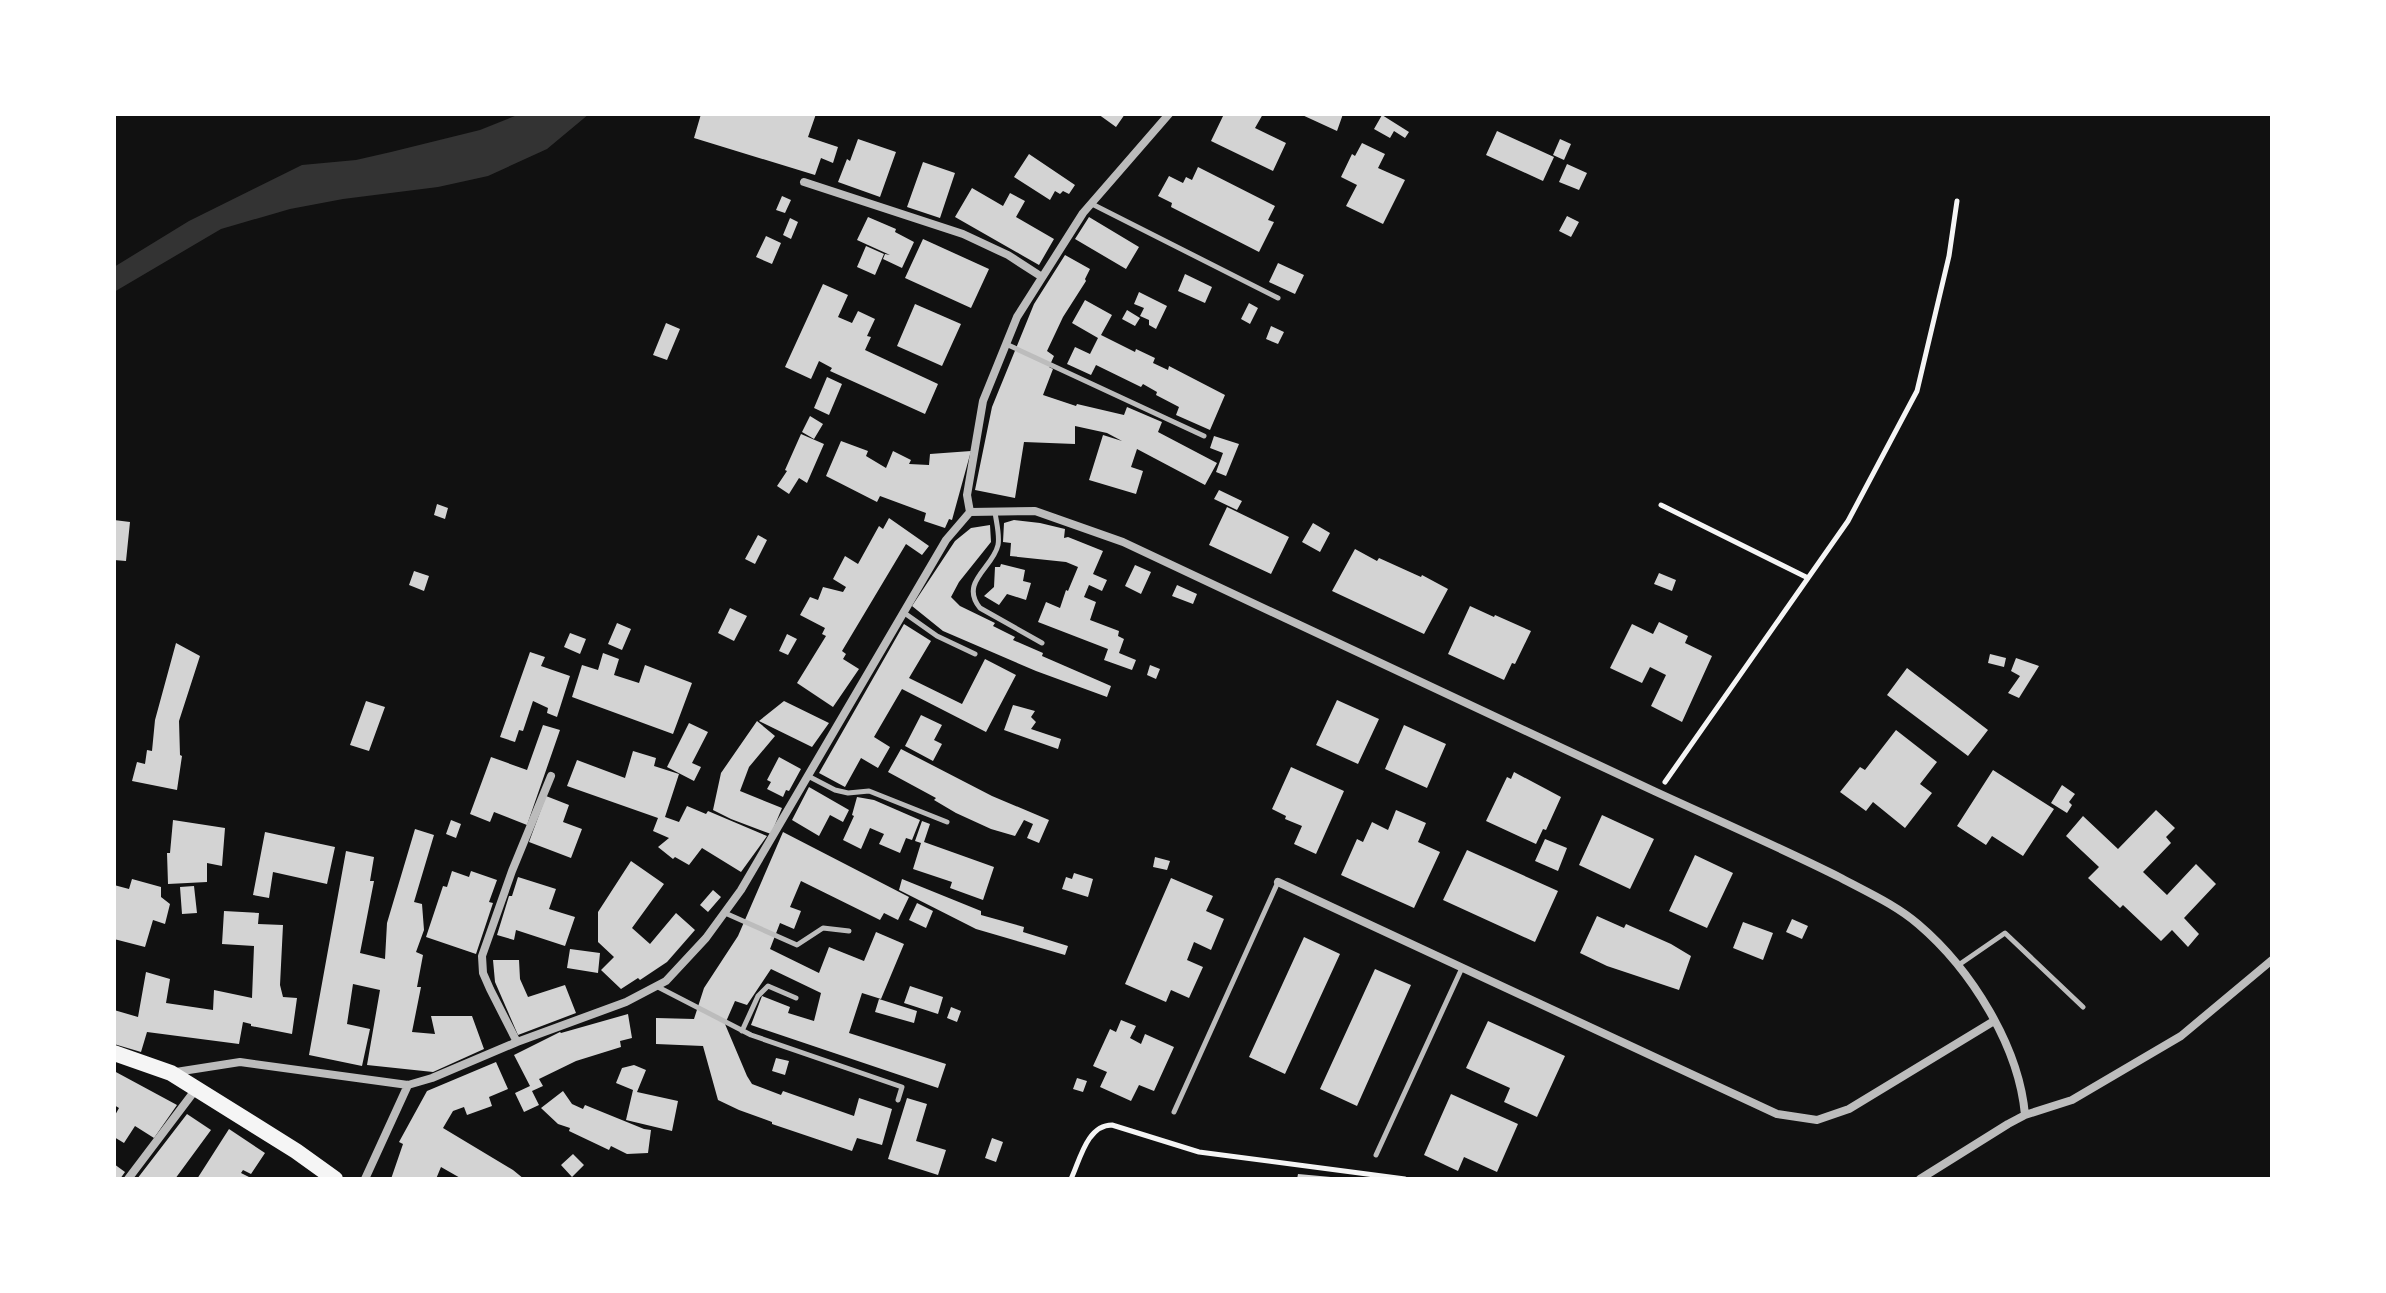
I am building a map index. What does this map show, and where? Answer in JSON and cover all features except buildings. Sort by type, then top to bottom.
[{"type":"main road","points":[[114,1053],[171,1073],[335,1179]]},
{"type":"street","points":[[970,512],[967,495],[983,401],[1017,317],[1091,204],[1169,114]]},
{"type":"street","points":[[804,182],[963,234],[1008,255],[1042,277]]},
{"type":"street","points":[[171,1073],[240,1062],[408,1085],[626,1002],[666,981],[725,913],[771,841],[946,540],[970,512],[1035,511],[1123,542],[1658,793],[1781,847],[1877,897],[1917,923],[1960,964],[1994,1021],[2022,1088],[2025,1115]]},
{"type":"street","points":[[517,1042],[483,973],[482,956],[512,871],[551,776]]},
{"type":"street","points":[[1278,882],[1777,1114],[1817,1120],[1849,1109],[1994,1021]]},
{"type":"street","points":[[1920,1179],[2025,1115],[2072,1100],[2181,1036],[2272,960]]},
{"type":"street","points":[[365,1179],[408,1085]]},
{"type":"street","points":[[128,1179],[196,1088]]},
{"type":"lane","points":[[1091,204],[1278,298]]},
{"type":"lane","points":[[1006,344],[1204,436]]},
{"type":"lane","points":[[995,511],[998,545],[973,586],[973,600],[980,608],[1042,643]]},
{"type":"lane","points":[[903,611],[937,636],[975,654]]},
{"type":"lane","points":[[808,776],[835,790],[848,793],[869,791],[947,822]]},
{"type":"lane","points":[[1174,1112],[1278,882]]},
{"type":"lane","points":[[725,913],[797,945],[823,928],[849,931]]},
{"type":"lane","points":[[1960,964],[2005,933],[2083,1007]]},
{"type":"lane","points":[[1376,1155],[1462,968]]},
{"type":"lane","points":[[656,986],[742,1031],[902,1087],[898,1100]]},
{"type":"lane","points":[[742,1031],[758,996],[768,986],[796,998]]},
{"type":"path","points":[[1658,793],[1848,521],[1917,391],[1949,256],[1957,201]]},
{"type":"path","points":[[1661,505],[1808,578]]},
{"type":"path","points":[[1071,1179],[1095,1129],[1103,1125],[1112,1125],[1199,1152],[1405,1179]]},
{"type":"shaded area","points":[[520,114],[589,114],[547,149],[488,176],[438,187],[290,209],[221,229],[114,292],[114,267],[189,221],[302,165],[356,160],[391,152],[480,130]]}]
